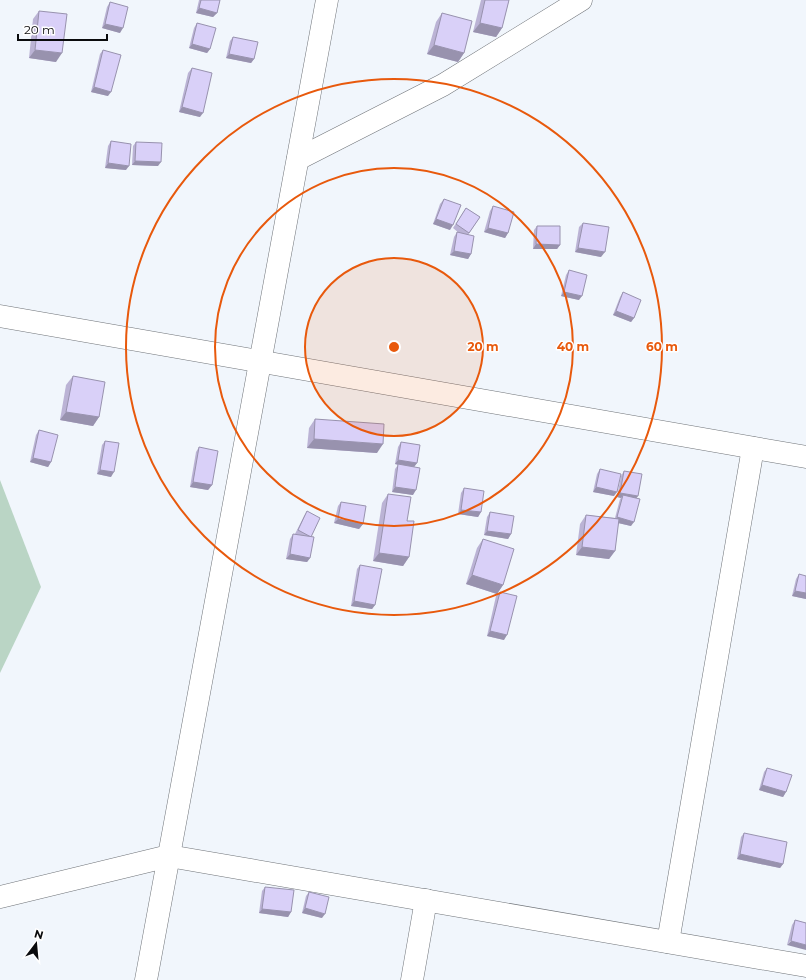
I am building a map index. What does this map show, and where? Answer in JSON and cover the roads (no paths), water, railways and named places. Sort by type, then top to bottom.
[{"type":"street","points":[[146,980],[327,0]]},
{"type":"street","points":[[298,159],[444,85],[581,0]]},
{"type":"street","points":[[0,316],[806,457]]},
{"type":"street","points":[[668,942],[753,448]]},
{"type":"street","points":[[0,896],[169,856],[806,966]]},
{"type":"street","points":[[412,980],[426,900]]}]
